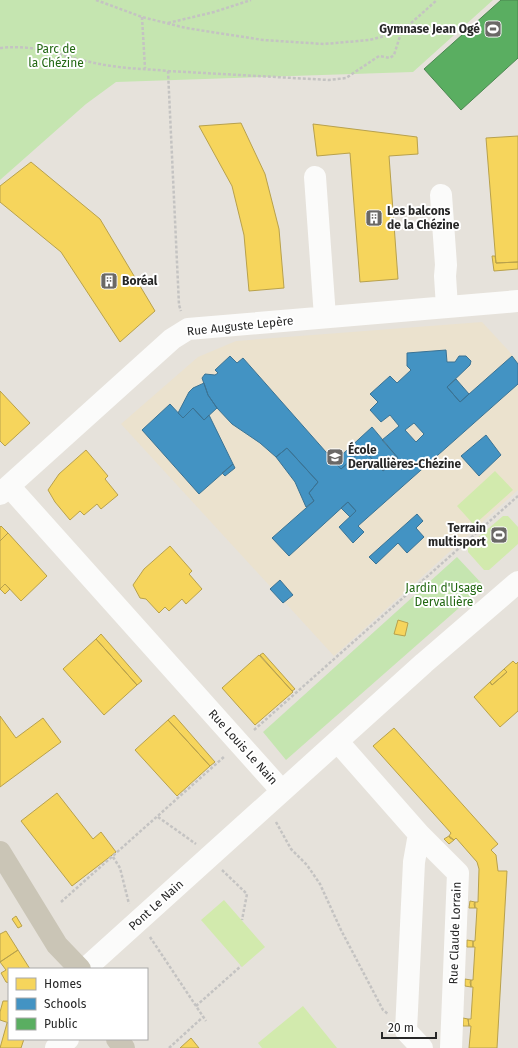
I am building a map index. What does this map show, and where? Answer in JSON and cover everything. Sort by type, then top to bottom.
[{"type":"main road","points":[[0,852],[57,945],[79,968]]},
{"type":"main road","points":[[118,1040],[124,1048]]},
{"type":"street","points":[[315,177],[325,317]]},
{"type":"street","points":[[440,195],[446,265],[445,276],[447,307]]},
{"type":"street","name":"Rue Auguste Lepère","points":[[4,490],[181,332],[188,329],[518,301]]},
{"type":"street","name":"Rue Louis Le Nain","points":[[4,490],[282,791],[424,663],[518,582]]},
{"type":"street","name":"Rue Claude Lorrain","points":[[338,742],[419,834],[458,873],[451,1048]]},
{"type":"street","name":"Pont Le Nain","points":[[86,968],[138,924],[282,791]]},
{"type":"street","points":[[419,834],[414,862],[406,1031],[422,1048]]},
{"type":"street","points":[[56,1048],[67,1040]]},
{"type":"path","points":[[96,0],[142,17],[186,28],[263,40],[324,44],[369,40],[401,32],[438,0]]},
{"type":"path","points":[[167,24],[214,12],[251,0]]},
{"type":"path","points":[[142,17],[145,68]]},
{"type":"path","points":[[0,48],[17,46],[32,47],[112,66],[168,71],[328,80],[346,78],[359,71],[379,56],[390,58],[394,55],[401,32]]},
{"type":"path","points":[[168,71],[179,296]]},
{"type":"path","points":[[61,902],[518,496]]},
{"type":"path","points":[[275,820],[291,849],[307,865],[320,884],[341,930],[383,1010],[391,1016]]},
{"type":"path","points":[[113,857],[120,868],[127,902],[138,924],[206,1021]]},
{"type":"path","points":[[196,1006],[241,966]]},
{"type":"path","points":[[169,1048],[203,1017]]},
{"type":"shaded area","name":"École Dervallières-Chézine","points":[[482,322],[518,361],[518,490],[334,656],[121,424],[198,357],[236,341]]},
{"type":"green space","name":"Parc de la Chézine","points":[[0,0],[493,0],[413,72],[116,82],[86,104],[0,180]]},
{"type":"green space","points":[[495,471],[513,490],[474,525],[457,506]]},
{"type":"green space","name":"Terrain multisport","points":[[503,516],[508,516],[518,527],[518,544],[489,570],[484,570],[468,552],[468,546]]},
{"type":"green space","name":"Jardin d'Usage Dervallière","points":[[457,557],[484,586],[286,760],[263,732]]},
{"type":"green space","points":[[224,900],[265,947],[242,967],[201,920]]},
{"type":"green space","points":[[303,1006],[337,1048],[262,1048],[258,1043]]},
{"type":"building: Homes","points":[[241,123],[265,174],[279,229],[284,288],[249,291],[244,235],[232,186],[199,126]]},
{"type":"building: Homes","name":"Les balcons de la Chézine","points":[[313,124],[417,137],[418,154],[389,156],[398,279],[360,282],[350,153],[317,156]]},
{"type":"building: Homes","points":[[518,136],[518,262],[496,263],[486,138]]},
{"type":"building: Homes","name":"Boréal","points":[[31,162],[100,219],[155,311],[120,342],[61,252],[0,202],[0,186]]},
{"type":"building: Homes","points":[[492,256],[495,256],[496,263],[518,262],[518,269],[494,271]]},
{"type":"building: Homes","points":[[0,391],[30,423],[5,446],[0,441]]},
{"type":"building: Homes","points":[[86,450],[108,476],[105,479],[118,495],[101,509],[97,504],[84,515],[80,511],[70,520],[55,502],[48,490],[59,474]]},
{"type":"building: Homes","points":[[1,526],[8,533],[0,541],[0,527]]},
{"type":"building: Homes","points":[[8,533],[47,576],[21,601],[5,584],[0,589],[0,541]]},
{"type":"building: Homes","points":[[170,546],[192,571],[189,574],[202,589],[186,604],[182,599],[169,611],[165,607],[159,613],[146,599],[140,598],[133,585],[144,569]]},
{"type":"building: Homes","points":[[5,584],[10,589],[5,594],[0,589]]},
{"type":"building: Homes","points":[[398,620],[408,623],[405,636],[394,634]]},
{"type":"building: Homes","points":[[101,634],[142,681],[137,685],[96,639]]},
{"type":"building: Homes","points":[[96,639],[137,685],[104,715],[63,669]]},
{"type":"building: Homes","points":[[263,653],[295,689],[292,691],[260,655]]},
{"type":"building: Homes","points":[[259,655],[293,692],[255,725],[222,688]]},
{"type":"building: Homes","points":[[513,661],[516,664],[518,662],[518,711],[500,727],[474,697],[490,682],[492,685],[507,672],[504,669]]},
{"type":"building: Homes","points":[[504,669],[507,672],[492,685],[490,682]]},
{"type":"building: Homes","points":[[174,715],[215,762],[210,766],[168,720]]},
{"type":"building: Homes","points":[[0,716],[16,738],[43,718],[61,742],[0,787]]},
{"type":"building: Homes","points":[[168,720],[210,766],[177,796],[135,750]]},
{"type":"building: Homes","points":[[394,728],[498,844],[491,850],[496,855],[498,871],[507,871],[497,1048],[469,1048],[471,1026],[469,1026],[468,1019],[471,1019],[473,987],[471,987],[470,982],[473,980],[475,947],[473,947],[473,941],[475,941],[477,908],[475,908],[474,904],[475,902],[478,902],[479,869],[477,862],[456,838],[454,840],[450,838],[449,836],[451,833],[373,746]]},
{"type":"building: Homes","points":[[57,793],[93,839],[101,832],[116,852],[72,886],[21,821]]},
{"type":"building: Homes","points":[[449,836],[454,840],[449,844],[444,839]]},
{"type":"building: Homes","points":[[470,901],[475,902],[475,908],[469,908]]},
{"type":"building: Homes","points":[[16,916],[22,926],[18,928],[12,919]]},
{"type":"building: Homes","points":[[6,931],[18,950],[0,962],[0,934]]},
{"type":"building: Homes","points":[[467,940],[473,941],[473,947],[467,947]]},
{"type":"building: Homes","points":[[18,950],[29,968],[8,968],[8,983],[6,982],[1,973],[6,970],[0,962]]},
{"type":"building: Homes","points":[[465,979],[471,980],[471,987],[465,986]]},
{"type":"building: Homes","points":[[3,1001],[8,1001],[8,1023],[0,1020],[0,1012]]},
{"type":"building: Homes","points":[[463,1018],[468,1019],[469,1026],[463,1026]]},
{"type":"building: Homes","points":[[8,1023],[8,1040],[24,1040],[21,1048],[0,1048]]},
{"type":"building: Homes","points":[[191,1038],[199,1048],[180,1048]]},
{"type":"building: Schools","points":[[446,350],[447,362],[455,362],[459,356],[466,356],[471,361],[470,365],[447,387],[460,402],[512,356],[518,364],[518,384],[358,526],[364,532],[353,543],[339,527],[356,511],[348,502],[289,556],[272,538],[314,501],[309,493],[318,482],[287,448],[276,457],[260,443],[232,424],[217,408],[208,395],[202,378],[205,374],[215,375],[218,373],[215,370],[230,356],[237,363],[243,358],[341,469],[363,449],[383,471],[398,458],[382,440],[399,426],[390,415],[381,422],[370,410],[378,402],[370,394],[390,376],[397,383],[411,370],[407,366],[407,353]],"holes":[[[414,423],[424,434],[416,442],[405,430]]]},
{"type":"building: Schools","points":[[456,379],[469,394],[460,402],[447,387]]},
{"type":"building: Schools","points":[[204,383],[208,395],[217,408],[204,420],[193,408],[183,418],[178,413],[189,392],[193,388]]},
{"type":"building: Schools","points":[[170,404],[183,418],[193,408],[204,420],[209,415],[233,464],[199,494],[142,430]]},
{"type":"building: Schools","points":[[372,427],[398,458],[383,471],[363,449],[341,469],[334,462]]},
{"type":"building: Schools","points":[[486,435],[501,455],[479,476],[461,456]]},
{"type":"building: Schools","points":[[287,448],[318,482],[309,493],[314,501],[306,507],[295,482],[276,457]]},
{"type":"building: Schools","points":[[233,464],[235,468],[225,476],[222,473]]},
{"type":"building: Schools","points":[[348,502],[356,511],[350,517],[341,508]]},
{"type":"building: Schools","points":[[417,514],[423,521],[416,528],[424,537],[407,553],[398,543],[376,564],[369,557]]},
{"type":"building: Schools","points":[[280,580],[293,595],[283,603],[270,589]]},
{"type":"building: Public","name":"Gymnase Jean Ogé","points":[[501,0],[518,0],[518,58],[461,110],[424,69]]},
{"type":"place","name":"Gymnase Jean Ogé","points":[[493,29]]},
{"type":"place","name":"Les balcons de la Chézine","points":[[374,218]]},
{"type":"place","name":"Boréal","points":[[109,281]]},
{"type":"place","name":"École Dervallières-Chézine","points":[[335,457]]},
{"type":"place","name":"Terrain multisport","points":[[499,535]]}]
